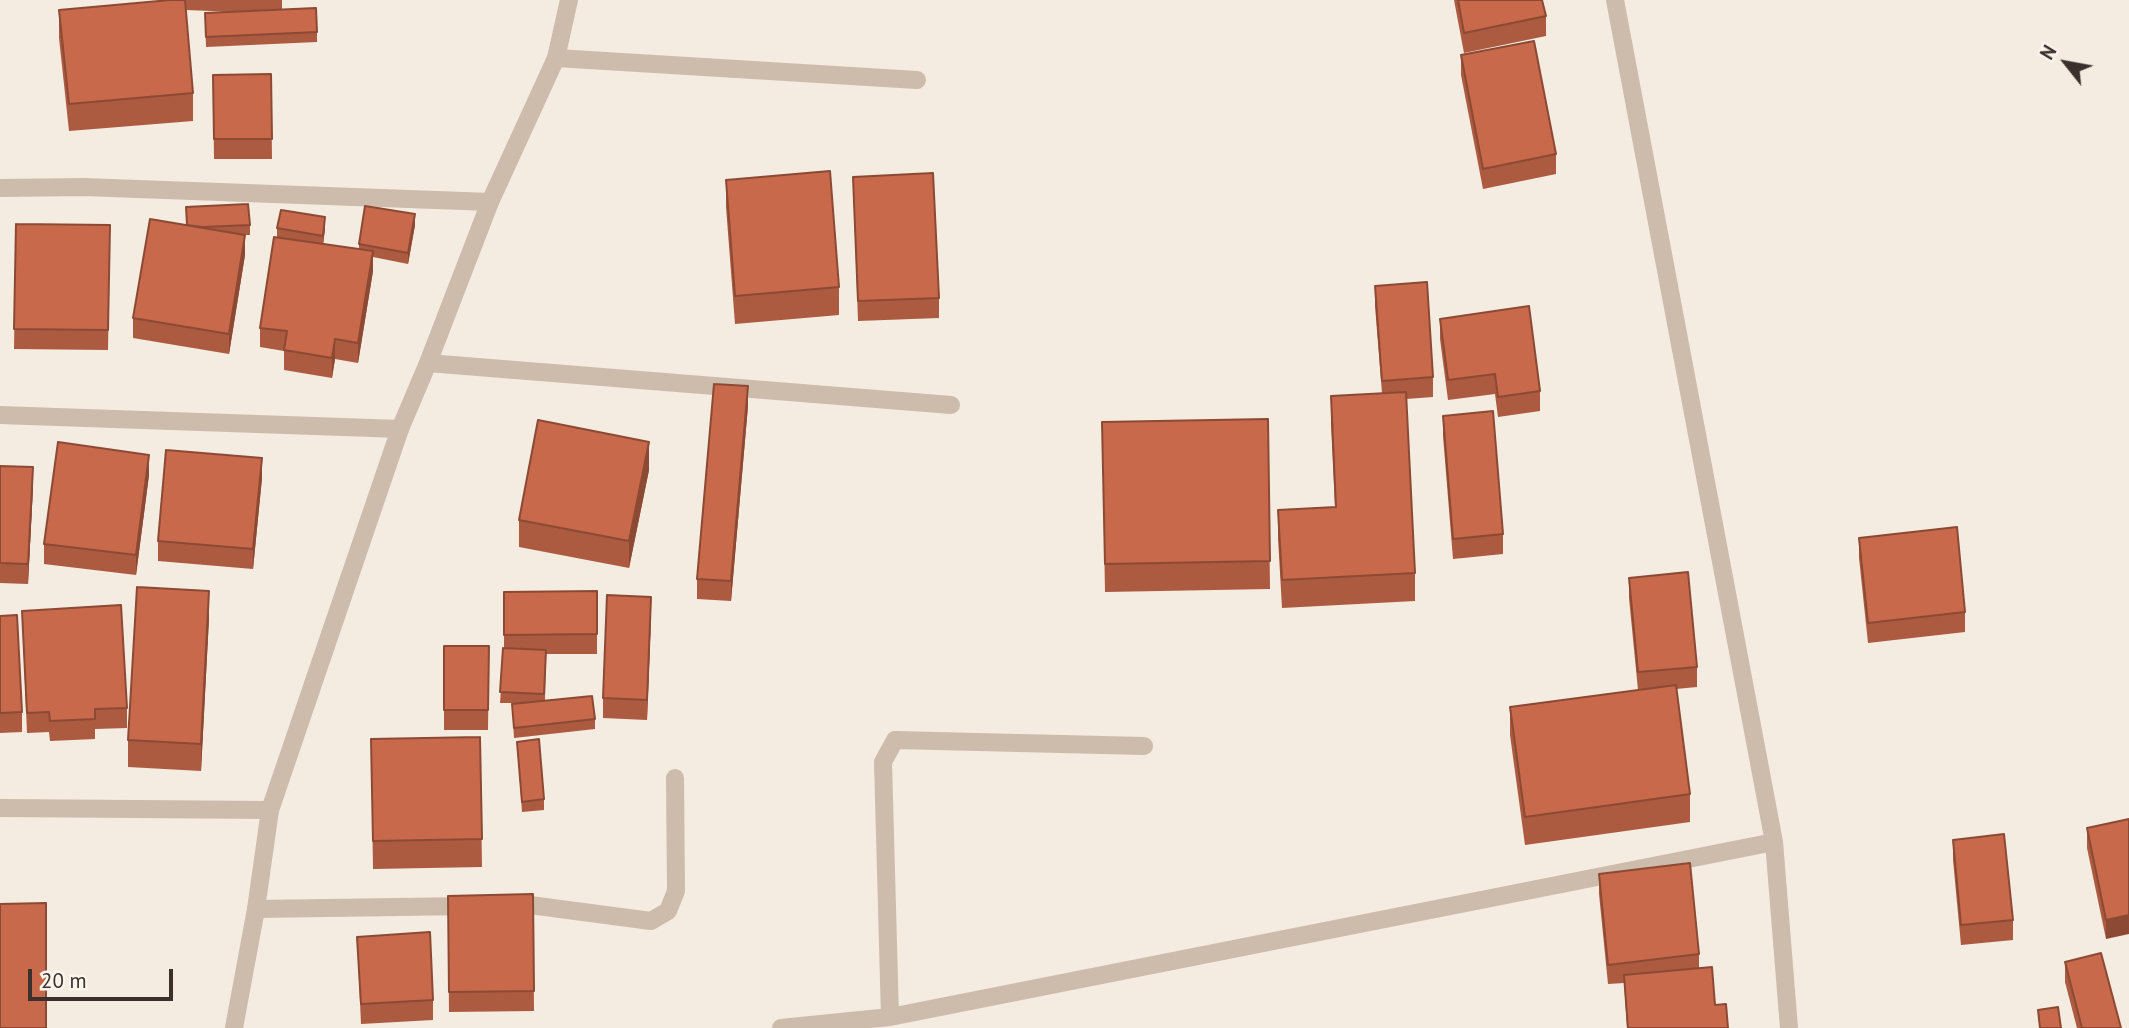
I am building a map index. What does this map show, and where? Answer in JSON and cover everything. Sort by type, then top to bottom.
[{"type":"street","points":[[234,1028],[256,909],[270,810],[400,429],[490,202],[556,58],[569,0]]},
{"type":"street","points":[[1615,0],[1774,842],[1788,1028]]},
{"type":"street","points":[[556,58],[917,80]]},
{"type":"street","points":[[0,188],[84,187],[490,202]]},
{"type":"street","points":[[428,363],[951,405]]},
{"type":"street","points":[[0,415],[400,429]]},
{"type":"street","points":[[890,1017],[883,762],[895,740],[1144,746]]},
{"type":"street","points":[[256,909],[530,905],[651,921],[668,911],[676,891],[675,778]]},
{"type":"street","points":[[0,808],[270,810]]},
{"type":"street","points":[[781,1028],[890,1017],[1774,842]]},
{"type":"building","points":[[185,0],[193,93],[69,104],[59,10]]},
{"type":"building","points":[[1458,0],[1542,0],[1546,16],[1464,33]]},
{"type":"building","points":[[316,8],[317,32],[206,37],[205,13]]},
{"type":"building","points":[[1534,41],[1556,154],[1483,169],[1461,55]]},
{"type":"building","points":[[271,74],[272,139],[214,139],[213,75]]},
{"type":"building","points":[[830,171],[839,287],[735,296],[726,180]]},
{"type":"building","points":[[933,173],[939,298],[858,301],[853,177]]},
{"type":"building","points":[[248,204],[250,225],[187,225],[186,207]]},
{"type":"building","points":[[365,206],[415,214],[408,253],[359,244]]},
{"type":"building","points":[[281,210],[325,217],[323,236],[277,228]]},
{"type":"building","points":[[150,219],[245,235],[229,334],[133,318]]},
{"type":"building","points":[[16,224],[110,225],[108,330],[14,329]]},
{"type":"building","points":[[274,237],[373,251],[358,343],[335,339],[332,358],[284,350],[287,331],[260,328]]},
{"type":"building","points":[[1427,282],[1433,377],[1382,381],[1375,286]]},
{"type":"building","points":[[1529,306],[1540,391],[1498,397],[1495,374],[1448,380],[1440,319]]},
{"type":"building","points":[[714,384],[748,386],[731,581],[697,579]]},
{"type":"building","points":[[1406,392],[1415,573],[1282,580],[1278,510],[1336,507],[1331,396]]},
{"type":"building","points":[[1493,411],[1503,534],[1453,539],[1443,416]]},
{"type":"building","points":[[1268,419],[1270,561],[1105,564],[1102,422]]},
{"type":"building","points":[[538,420],[649,442],[629,541],[519,520]]},
{"type":"building","points":[[58,442],[149,455],[136,555],[44,544]]},
{"type":"building","points":[[166,450],[262,458],[253,549],[158,541]]},
{"type":"building","points":[[0,466],[33,467],[28,564],[0,563]]},
{"type":"building","points":[[1957,527],[1965,612],[1868,623],[1859,538]]},
{"type":"building","points":[[1688,572],[1697,667],[1638,672],[1629,578]]},
{"type":"building","points":[[137,587],[209,591],[201,744],[128,740]]},
{"type":"building","points":[[597,591],[597,634],[504,635],[504,592]]},
{"type":"building","points":[[607,595],[651,597],[647,700],[603,698]]},
{"type":"building","points":[[121,605],[127,708],[95,709],[95,719],[50,721],[49,712],[27,713],[22,611]]},
{"type":"building","points":[[17,615],[22,712],[0,713],[0,616]]},
{"type":"building","points":[[444,646],[489,646],[488,710],[444,710]]},
{"type":"building","points":[[503,648],[546,650],[544,694],[500,692]]},
{"type":"building","points":[[1676,685],[1690,794],[1525,817],[1510,707]]},
{"type":"building","points":[[592,696],[595,719],[514,728],[512,704]]},
{"type":"building","points":[[480,737],[482,839],[373,841],[371,739]]},
{"type":"building","points":[[539,739],[544,799],[522,802],[517,742]]},
{"type":"building","points":[[2129,819],[2129,915],[2106,920],[2087,828]]},
{"type":"building","points":[[2004,834],[2013,920],[1961,925],[1953,840]]},
{"type":"building","points":[[1690,863],[1699,954],[1608,965],[1599,874]]},
{"type":"building","points":[[533,894],[534,991],[449,992],[448,896]]},
{"type":"building","points":[[46,903],[46,1028],[0,1028],[0,904]]},
{"type":"building","points":[[430,932],[433,1000],[361,1004],[357,937]]},
{"type":"building","points":[[2101,953],[2121,1028],[2082,1028],[2065,962]]},
{"type":"building","points":[[1712,967],[1715,1005],[1726,1004],[1728,1028],[1628,1028],[1624,975]]},
{"type":"building","points":[[2058,1007],[2061,1028],[2040,1028],[2038,1010]]}]
